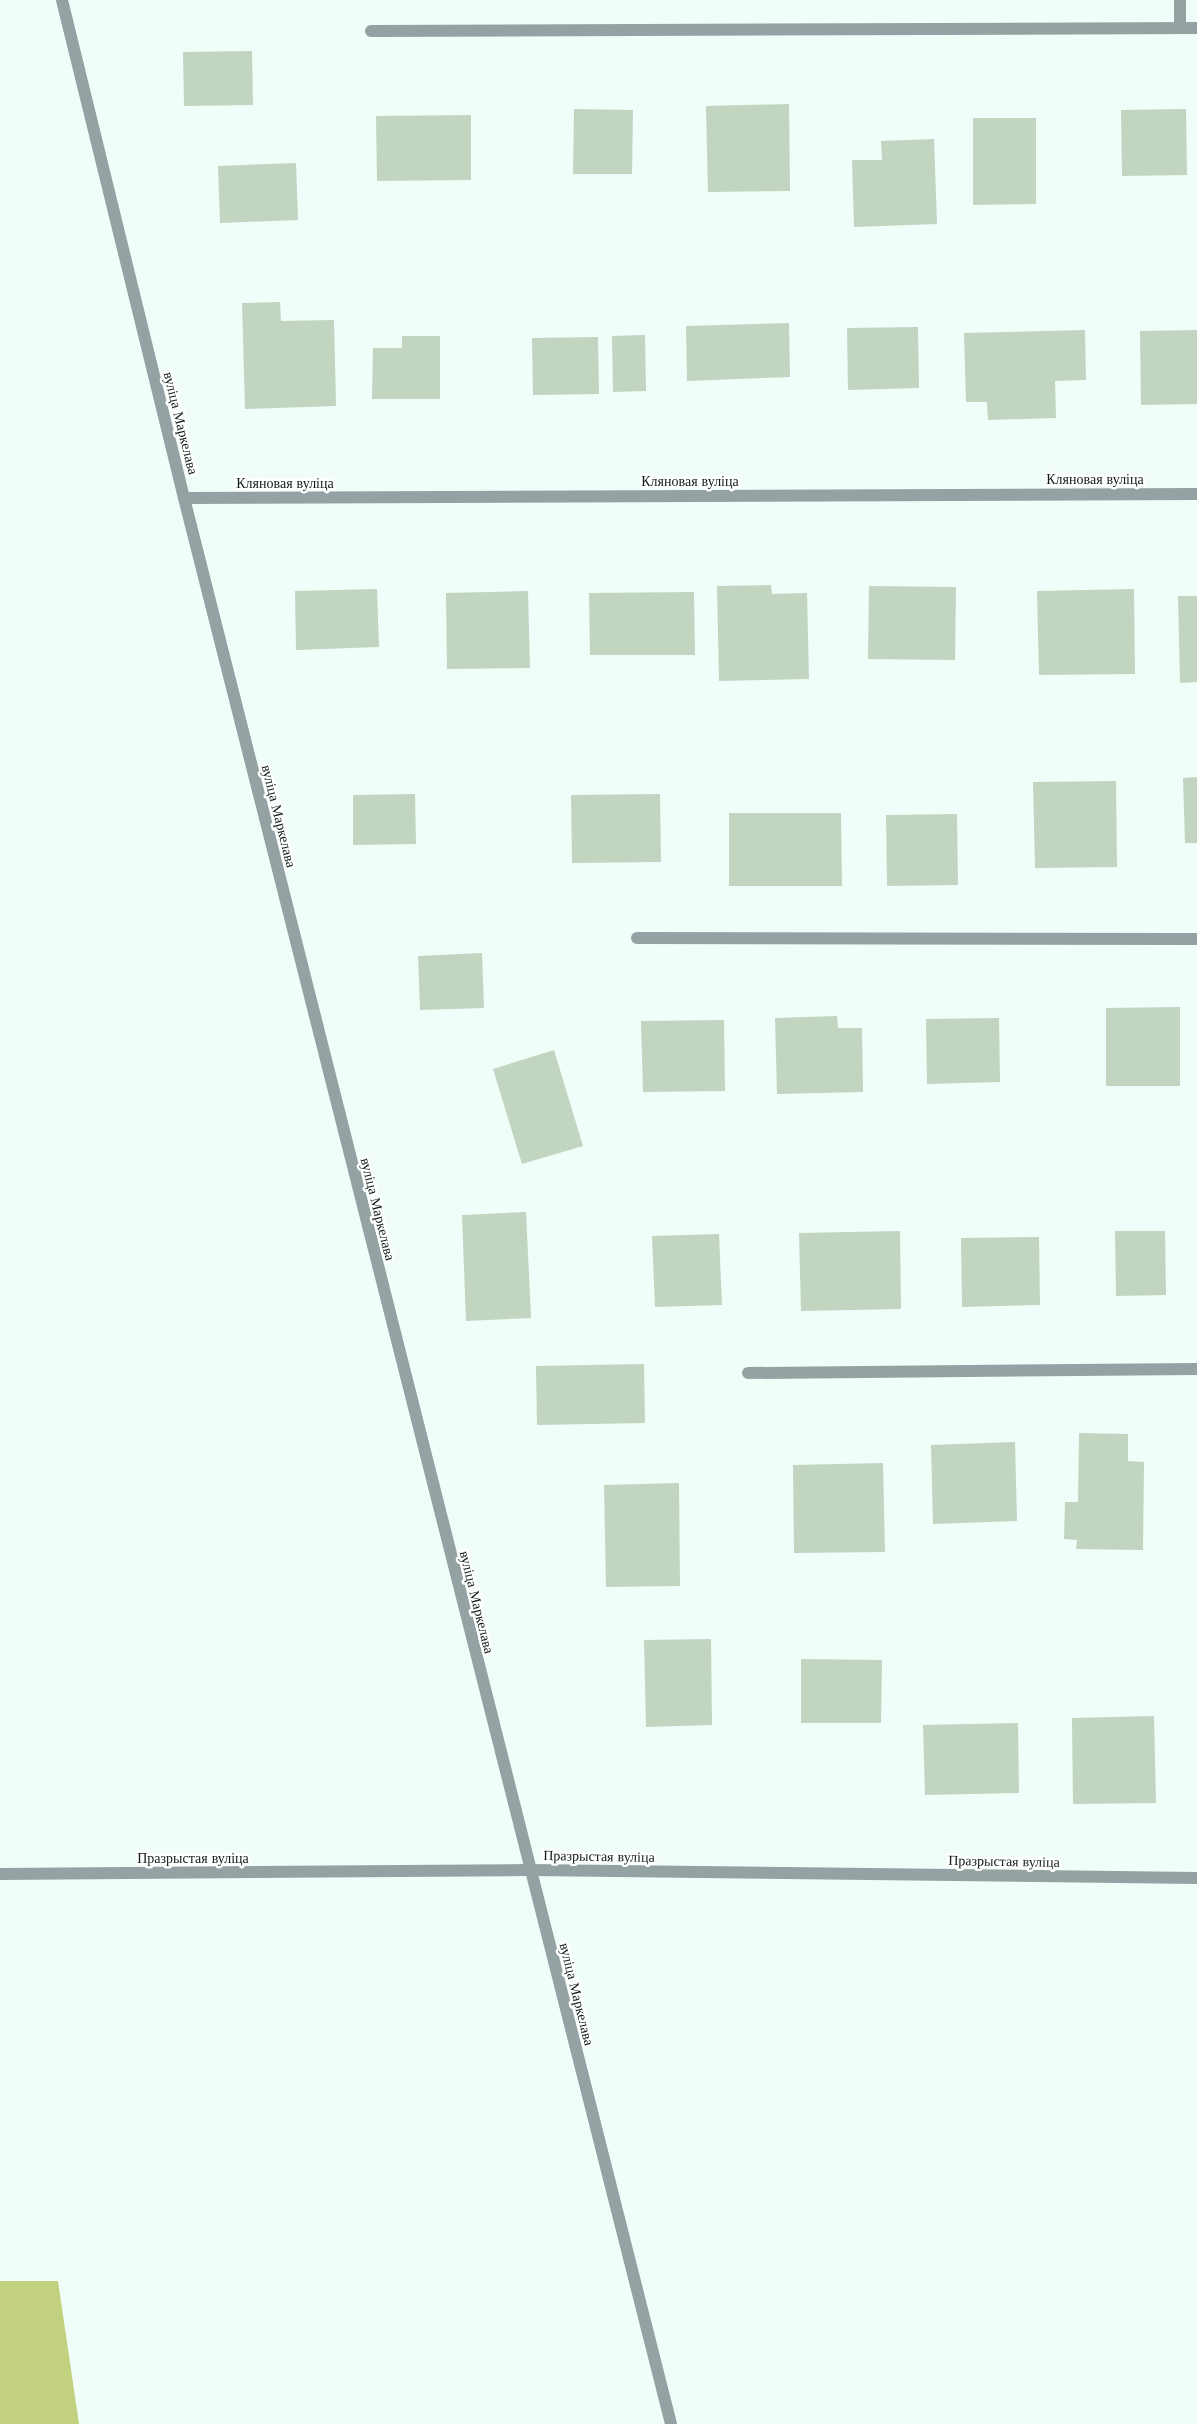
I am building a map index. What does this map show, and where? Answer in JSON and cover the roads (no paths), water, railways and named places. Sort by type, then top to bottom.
[{"type":"street","name":"вуліца Маркелава","points":[[62,0],[184,498],[671,2424]]},
{"type":"street","points":[[1180,0],[1180,28]]},
{"type":"street","points":[[371,30],[1197,28]]},
{"type":"street","name":"Кляновая вуліца","points":[[184,498],[1197,494]]},
{"type":"street","points":[[637,938],[1197,939]]},
{"type":"street","points":[[748,1373],[1197,1369]]},
{"type":"street","name":"Празрыстая вуліца","points":[[0,1874],[530,1870],[1197,1878]]}]
